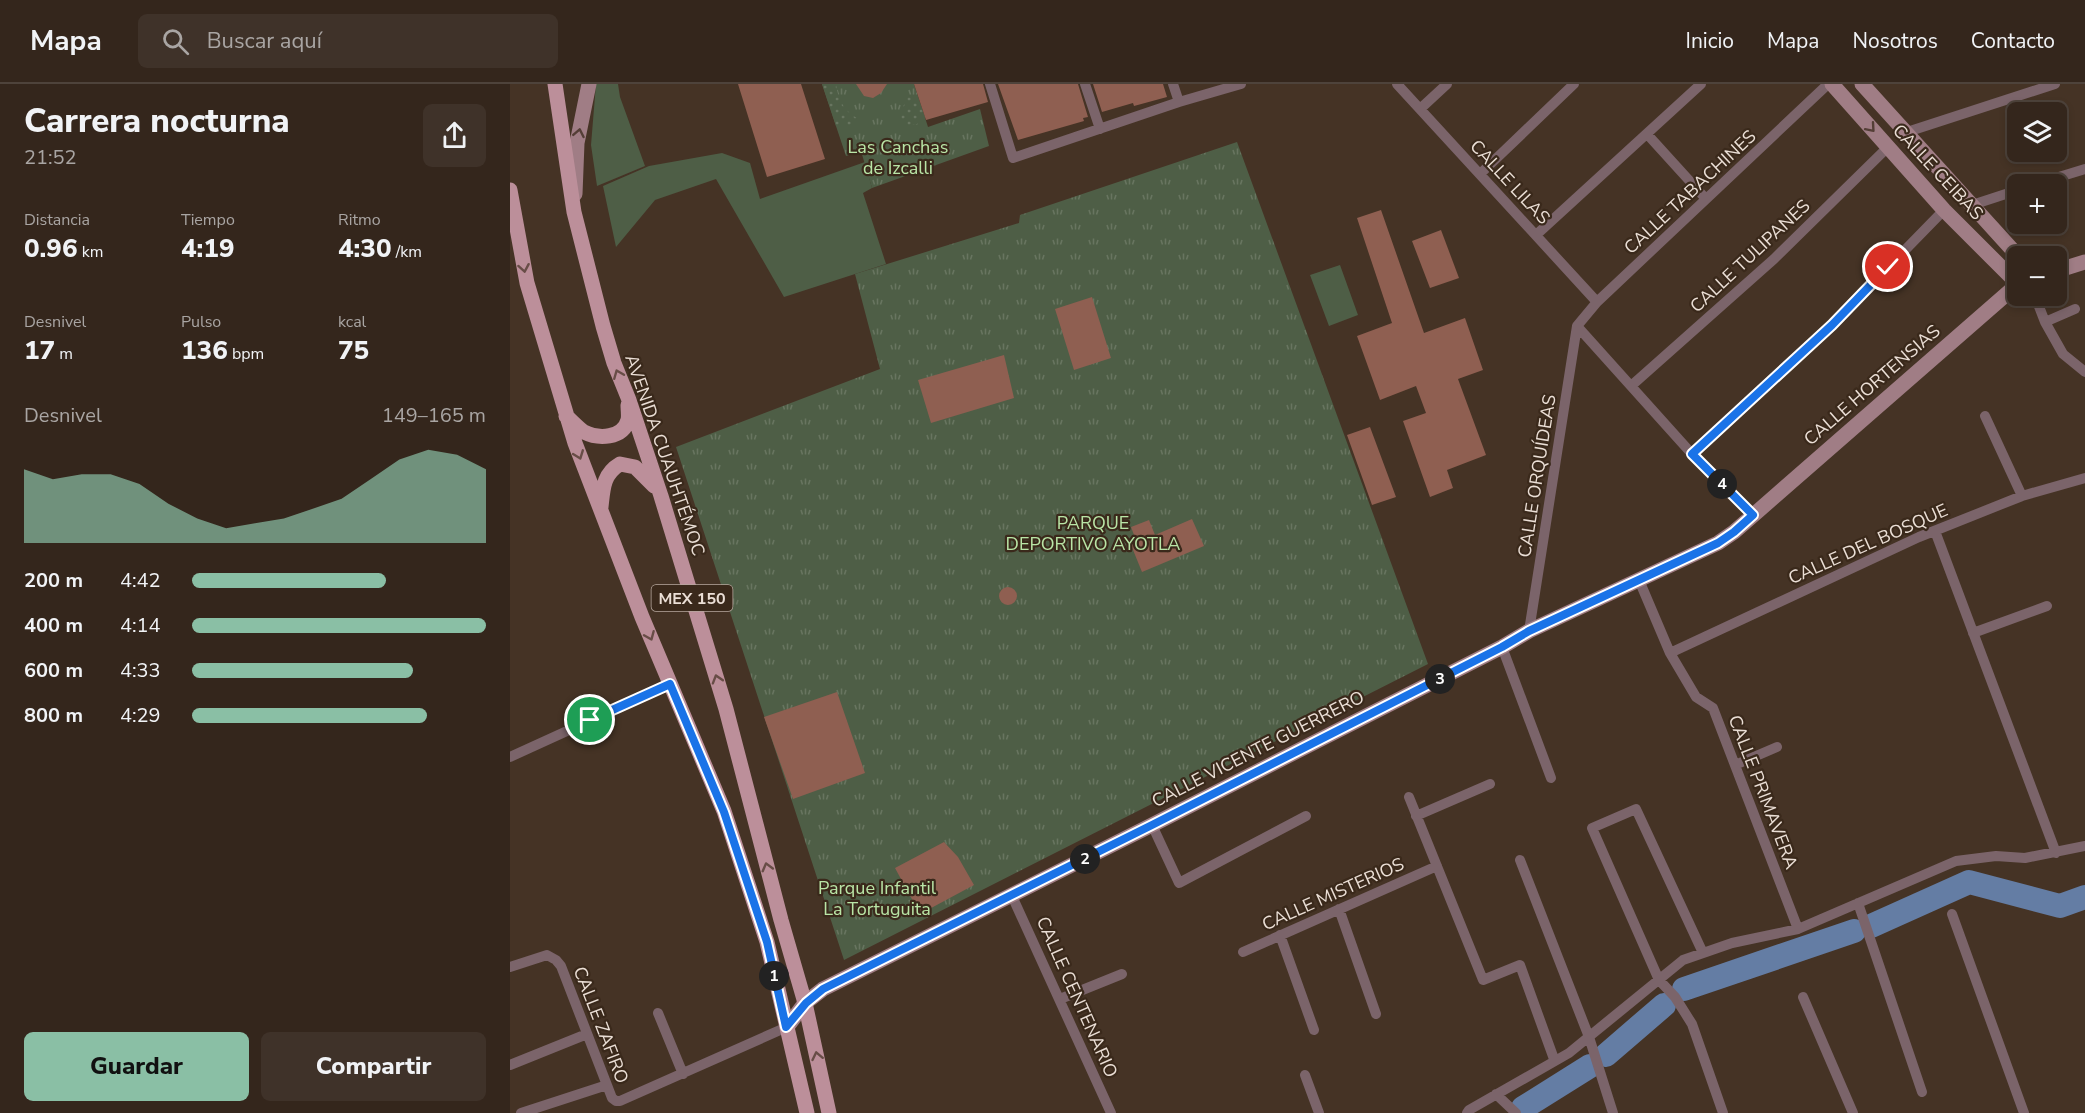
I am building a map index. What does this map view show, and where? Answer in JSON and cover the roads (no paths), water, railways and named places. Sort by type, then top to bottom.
[{"type":"main road","name":"AVENIDA CUAUHTÉMOC","points":[[555,84],[574,212],[603,326],[662,496],[726,709],[781,920],[806,1003],[829,1113]]},
{"type":"main road","name":"MEX 150","points":[[510,190],[527,283],[574,443],[727,822],[767,942],[807,1113]]},
{"type":"main road","points":[[566,416],[583,431],[598,437],[612,435],[622,429],[628,420],[629,400]]},
{"type":"main road","points":[[600,509],[603,484],[607,475],[620,465],[635,466],[662,496]]},
{"type":"street","points":[[574,212],[577,142],[589,84]]},
{"type":"street","points":[[990,84],[1013,158],[1179,102],[1241,84]]},
{"type":"street","points":[[1086,84],[1100,129]]},
{"type":"street","points":[[1173,84],[1179,102]]},
{"type":"street","name":"CALLE LILAS","points":[[1397,84],[1598,302]]},
{"type":"street","points":[[1420,109],[1447,84]]},
{"type":"street","points":[[1480,174],[1574,84]]},
{"type":"street","points":[[1536,235],[1701,84]]},
{"type":"street","name":"CALLE CEIBAS","points":[[1830,84],[1944,210],[2007,273]]},
{"type":"street","name":"CALLE TABACHINES","points":[[1577,326],[1598,302],[1830,84]]},
{"type":"street","name":"CALLE CEIBAS","points":[[1862,84],[2010,246]]},
{"type":"street","points":[[1907,132],[2055,84]]},
{"type":"street","points":[[1647,134],[1706,199]]},
{"type":"street","name":"CALLE TULIPANES","points":[[1631,386],[1774,259],[1888,147]]},
{"type":"street","points":[[2067,175],[2085,169]]},
{"type":"street","points":[[1972,205],[2007,194]]},
{"type":"street","points":[[1692,454],[1832,325],[1944,210]]},
{"type":"street","points":[[2067,268],[2085,262]]},
{"type":"street","name":"CALLE HORTENSIAS","points":[[1753,515],[2007,294]]},
{"type":"street","points":[[2039,306],[2063,354],[2085,372]]},
{"type":"street","points":[[2045,322],[2074,309]]},
{"type":"street","points":[[1577,326],[1692,454],[1753,515]]},
{"type":"street","name":"CALLE ORQUÍDEAS","points":[[1529,631],[1577,326]]},
{"type":"street","points":[[1985,416],[2022,496]]},
{"type":"street","name":"CALLE DEL BOSQUE","points":[[1670,653],[1935,531],[2022,496],[2085,478]]},
{"type":"street","name":"CALLE VICENTE GUERRERO","points":[[786,1027],[806,1003],[823,989],[1012,896],[1502,647],[1529,631],[1718,543],[1753,515]]},
{"type":"street","points":[[1935,531],[2056,853]]},
{"type":"street","name":"CALLE PRIMAVERA","points":[[1639,580],[1670,653],[1696,697],[1713,708],[1798,929]]},
{"type":"street","points":[[1973,633],[2047,606]]},
{"type":"street","points":[[1502,647],[1551,778]]},
{"type":"street","points":[[510,757],[670,684]]},
{"type":"street","points":[[1735,765],[1777,747]]},
{"type":"street","points":[[1416,816],[1490,783]]},
{"type":"street","points":[[1408,797],[1484,980],[1520,965],[1554,1059]]},
{"type":"street","points":[[1703,953],[1636,809],[1592,828],[1659,980],[1675,997],[1692,1024],[1723,1113]]},
{"type":"street","points":[[1152,825],[1179,883],[1306,816]]},
{"type":"street","points":[[1467,1113],[1554,1059],[1569,1053],[1683,960],[1732,943],[1798,929],[1956,861],[1996,856],[2025,858],[2085,846]]},
{"type":"street","points":[[1520,860],[1589,1037],[1613,1113]]},
{"type":"street","name":"CALLE MISTERIOS","points":[[1243,952],[1437,866]]},
{"type":"street","name":"CALLE CENTENARIO","points":[[1012,896],[1111,1113]]},
{"type":"street","points":[[1858,903],[1922,1092]]},
{"type":"street","points":[[1339,909],[1376,1014]]},
{"type":"street","points":[[1952,914],[2024,1113]]},
{"type":"street","points":[[1280,935],[1314,1030]]},
{"type":"street","name":"CALLE ZAFIRO","points":[[510,967],[547,955],[561,966],[612,1098],[616,1101],[682,1074]]},
{"type":"street","points":[[1060,999],[1122,974]]},
{"type":"street","points":[[1803,997],[1853,1113]]},
{"type":"street","points":[[658,1013],[682,1074],[786,1027]]},
{"type":"street","points":[[510,1065],[587,1034]]},
{"type":"street","points":[[1305,1075],[1319,1113]]},
{"type":"street","points":[[521,1113],[607,1085]]},
{"type":"street","points":[[1496,1094],[1516,1113]]},
{"type":"waterway","points":[[1871,926],[1969,882],[2060,906],[2085,897]]},
{"type":"waterway","points":[[1684,989],[1854,931]]},
{"type":"waterway","points":[[1606,1055],[1664,1005]]},
{"type":"waterway","points":[[1523,1108],[1590,1066]]},
{"type":"park label","name":"Las Canchas de Izcalli","points":[[898,157]]},
{"type":"park label","name":"PARQUE DEPORTIVO AYOTLA","points":[[1093,533]]},
{"type":"park label","name":"Parque Infantil La Tortuguita","points":[[877,898]]}]
